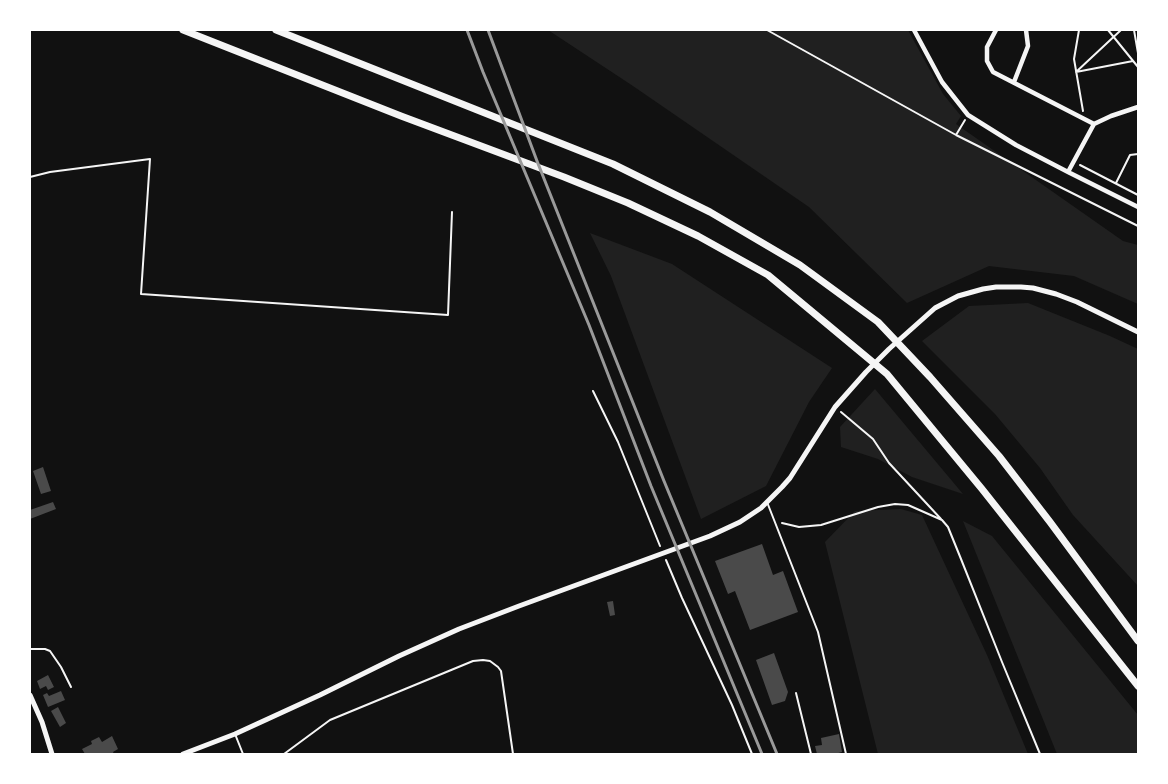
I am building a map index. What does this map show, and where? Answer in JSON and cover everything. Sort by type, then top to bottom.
[{"type":"highway","points":[[183,30],[628,203],[698,236],[768,275],[887,374],[976,482],[1138,686]]},
{"type":"highway","points":[[276,30],[613,164],[710,212],[800,266],[878,322],[930,376],[999,456],[1138,641]]},
{"type":"street","points":[[914,30],[942,82],[968,115],[1016,145],[1138,207]]},
{"type":"street","points":[[996,30],[987,47],[987,60],[993,72],[1094,124]]},
{"type":"street","points":[[1014,82],[1028,46],[1026,30]]},
{"type":"street","points":[[1068,172],[1094,124],[1138,107]]},
{"type":"street","points":[[183,754],[235,734],[320,696],[430,642],[519,606],[710,536],[740,522],[768,502],[782,488],[835,407],[889,349],[935,308],[958,296],[996,287],[1033,288],[1077,302],[1138,332]]},
{"type":"street","points":[[30,695],[42,722],[52,754]]},
{"type":"lane","points":[[30,177],[50,172],[150,159],[141,294],[448,316],[452,212]]},
{"type":"lane","points":[[768,502],[818,632],[846,754]]},
{"type":"lane","points":[[30,649],[50,651],[72,686]]},
{"type":"lane","points":[[284,754],[330,720],[473,660],[490,661],[501,672],[513,754]]},
{"type":"lane","points":[[796,693],[811,754]]},
{"type":"lane","points":[[235,734],[242,754]]},
{"type":"path","points":[[767,30],[956,135],[1138,226]]},
{"type":"path","points":[[1079,30],[1074,59],[1085,120]]},
{"type":"path","points":[[1108,30],[1138,67]]},
{"type":"path","points":[[1076,72],[1121,30]]},
{"type":"path","points":[[1134,30],[1138,53]]},
{"type":"path","points":[[1076,72],[1133,61]]},
{"type":"path","points":[[956,135],[968,115]]},
{"type":"path","points":[[1116,183],[1130,155],[1138,154]]},
{"type":"path","points":[[1074,162],[1138,195]]},
{"type":"path","points":[[593,391],[618,442],[661,550]]},
{"type":"path","points":[[835,407],[873,439],[890,463],[948,527],[1040,754]]},
{"type":"path","points":[[775,521],[799,527],[821,525],[878,507],[895,504],[908,505],[942,520]]},
{"type":"path","points":[[665,558],[732,705],[752,754]]},
{"type":"shaded area","points":[[548,30],[908,30],[943,94],[961,116],[956,124],[1123,241],[1138,245],[1138,304],[1074,276],[989,266],[907,303],[809,207]]},
{"type":"shaded area","points":[[590,233],[672,264],[832,368],[809,402],[766,486],[701,519],[611,276]]},
{"type":"shaded area","points":[[1028,303],[1138,349],[1138,586],[1073,515],[1040,468],[995,414],[922,341],[969,306]]},
{"type":"shaded area","points":[[875,389],[963,494],[912,477],[878,459],[841,447],[840,427]]},
{"type":"shaded area","points":[[901,509],[922,515],[987,655],[1028,754],[878,754],[825,542],[855,511]]},
{"type":"shaded area","points":[[963,521],[992,536],[1138,715],[1138,754],[1057,754]]},
{"type":"building","points":[[43,467],[51,491],[41,494],[33,471]]},
{"type":"building","points":[[53,502],[56,509],[30,519],[30,510]]},
{"type":"building","points":[[762,544],[773,575],[783,571],[798,612],[750,630],[735,591],[728,594],[715,561]]},
{"type":"building","points":[[613,601],[615,615],[610,616],[607,602]]},
{"type":"building","points":[[774,653],[788,692],[785,701],[772,705],[756,660]]},
{"type":"building","points":[[48,675],[54,687],[48,690],[46,686],[40,689],[37,681]]},
{"type":"building","points":[[61,691],[65,700],[48,707],[43,695],[47,693],[49,696]]},
{"type":"building","points":[[58,707],[66,723],[60,727],[51,711]]},
{"type":"building","points":[[839,734],[842,752],[817,754],[815,746],[822,745],[821,738]]},
{"type":"building","points":[[112,736],[118,749],[113,752],[114,754],[85,754],[82,749],[92,744],[91,741],[99,737],[102,742]]},
{"type":"railway","points":[[467,30],[589,325],[651,486],[762,754]]},
{"type":"railway","points":[[488,30],[537,161],[664,481],[777,754]]}]
